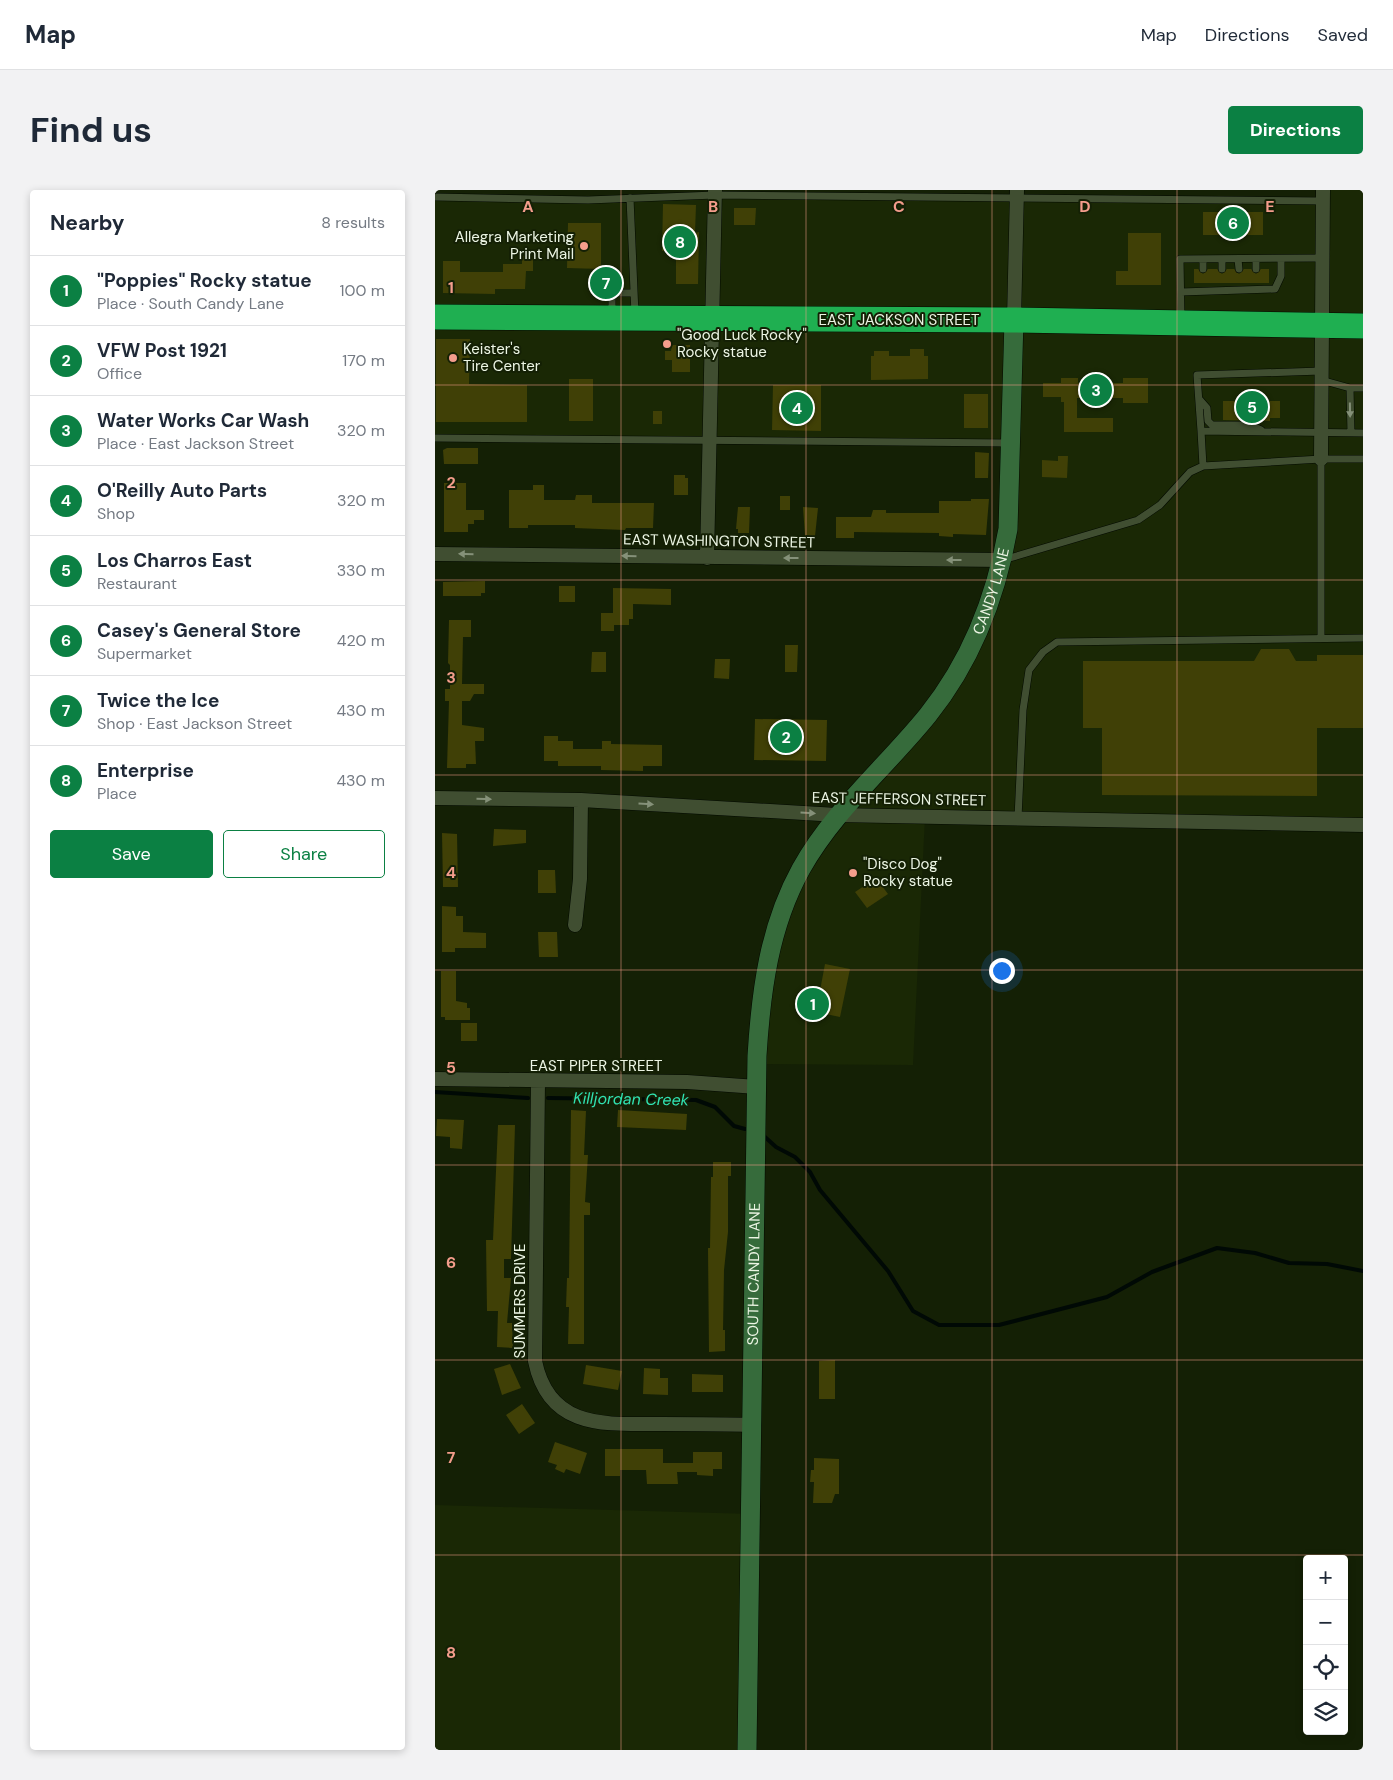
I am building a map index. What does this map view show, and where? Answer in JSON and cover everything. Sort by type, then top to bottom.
[{"type":"highway","name":"EAST JACKSON STREET","points":[[435,317],[711,320],[1014,320],[1321,327],[1363,326]]},
{"type":"main road","name":"CANDY LANE","points":[[837,815],[928,716],[948,689],[977,636],[1003,560],[1010,513],[1014,320]]},
{"type":"main road","name":"SOUTH CANDY LANE","points":[[747,1750],[757,1087],[762,992],[766,960],[791,889],[800,870],[837,815]]},
{"type":"street","points":[[707,558],[715,193]]},
{"type":"street","points":[[1014,320],[1017,194]]},
{"type":"street","points":[[1321,459],[1323,195]]},
{"type":"street","name":"EAST WASHINGTON STREET","points":[[435,554],[1003,560]]},
{"type":"street","name":"EAST JEFFERSON STREET","points":[[435,798],[581,800],[837,815],[1363,825]]},
{"type":"street","points":[[575,925],[580,879],[581,800]]},
{"type":"street","name":"EAST PIPER STREET","points":[[435,1079],[539,1082],[687,1082],[757,1087]]},
{"type":"street","name":"SUMMERS DRIVE","points":[[539,1082],[535,1361],[545,1388],[557,1403],[572,1415],[599,1424],[753,1425]]},
{"type":"lane","points":[[435,198],[630,198],[715,193],[1323,195]]},
{"type":"lane","points":[[623,319],[634,293],[630,198]]},
{"type":"lane","points":[[1222,258],[1222,269]]},
{"type":"lane","points":[[1238,258],[1239,269]]},
{"type":"lane","points":[[1181,324],[1180,259],[1256,258],[1281,260],[1322,258]]},
{"type":"lane","points":[[1256,258],[1256,269]]},
{"type":"lane","points":[[1203,259],[1203,269]]},
{"type":"lane","points":[[1181,292],[1204,287],[1257,286],[1275,288],[1281,276],[1281,260]]},
{"type":"lane","points":[[623,319],[612,293],[634,293]]},
{"type":"lane","points":[[1203,466],[1197,375],[1321,375],[1350,388],[1363,388]]},
{"type":"lane","points":[[1350,388],[1351,432]]},
{"type":"lane","points":[[1199,400],[1207,408],[1208,421],[1212,425],[1250,425],[1265,432]]},
{"type":"lane","points":[[1201,431],[1363,433]]},
{"type":"lane","points":[[435,438],[1011,443]]},
{"type":"lane","points":[[1321,459],[1321,638]]},
{"type":"lane","points":[[1003,560],[1138,520],[1160,505],[1190,472],[1203,466],[1321,459],[1363,459]]},
{"type":"lane","points":[[1018,818],[1023,710],[1029,670],[1043,652],[1057,642],[1363,638]]},
{"type":"shaded area","points":[[1323,190],[1363,190],[1363,822],[925,817],[913,1065],[757,1064],[791,889],[928,716],[1003,560],[1011,443],[435,438],[435,197],[588,200],[715,195],[1322,201]]},
{"type":"shaded area","points":[[435,1505],[752,1514],[747,1750],[435,1750]]},
{"type":"building","points":[[663,204],[696,205],[695,233],[699,232],[698,284],[676,284],[676,251],[662,251]]},
{"type":"building","points":[[734,208],[756,208],[755,225],[734,225]]},
{"type":"building","points":[[1203,212],[1263,212],[1263,235],[1203,235]]},
{"type":"building","name":"Allegra Marketing Print Mail","points":[[568,223],[601,223],[601,269],[567,268]]},
{"type":"building","points":[[1128,233],[1161,233],[1161,285],[1116,285],[1116,271],[1128,271]]},
{"type":"building","points":[[522,256],[533,256],[533,271],[526,271],[525,289],[495,289],[495,294],[443,293],[443,261],[460,261],[460,272],[503,272],[503,264],[522,264]]},
{"type":"building","points":[[1194,269],[1198,269],[1203,274],[1208,269],[1217,269],[1222,274],[1227,269],[1234,269],[1239,274],[1244,269],[1251,269],[1256,274],[1261,269],[1269,269],[1269,283],[1194,283]]},
{"type":"building","points":[[436,339],[470,339],[469,384],[527,385],[527,422],[436,422]]},
{"type":"building","points":[[672,345],[690,345],[690,372],[672,372],[672,360],[665,360],[665,351],[671,351]]},
{"type":"building","points":[[910,349],[924,349],[924,356],[928,356],[928,379],[871,380],[871,356],[874,356],[874,351],[889,351],[889,356],[910,356]]},
{"type":"building","points":[[1061,378],[1078,378],[1078,383],[1123,383],[1123,378],[1148,378],[1148,403],[1123,403],[1123,398],[1077,398],[1077,418],[1113,418],[1113,432],[1064,432],[1064,402],[1061,402],[1061,397],[1043,397],[1043,383],[1061,383]]},
{"type":"building","points":[[569,379],[593,379],[593,421],[569,421]]},
{"type":"building","points":[[773,385],[821,385],[821,431],[772,430]]},
{"type":"building","points":[[964,394],[988,394],[988,428],[964,428]]},
{"type":"building","points":[[1223,401],[1280,401],[1280,418],[1270,418],[1270,421],[1223,420]]},
{"type":"building","points":[[653,411],[662,411],[662,424],[653,424]]},
{"type":"building","points":[[447,448],[478,448],[478,464],[444,464],[443,450]]},
{"type":"building","points":[[975,452],[989,453],[988,478],[975,478]]},
{"type":"building","points":[[1058,456],[1068,456],[1067,478],[1042,477],[1042,460],[1058,461]]},
{"type":"building","points":[[674,475],[685,475],[685,478],[688,478],[688,495],[674,495]]},
{"type":"building","points":[[444,483],[466,483],[466,510],[484,510],[484,520],[474,520],[474,524],[468,524],[468,532],[444,532]]},
{"type":"building","points":[[533,485],[544,485],[544,500],[575,500],[576,495],[592,495],[592,503],[654,503],[653,528],[626,528],[625,530],[575,528],[575,525],[528,525],[528,528],[509,528],[509,490],[533,490]]},
{"type":"building","points":[[780,496],[790,496],[790,510],[780,510]]},
{"type":"building","points":[[971,499],[989,499],[986,535],[953,534],[953,537],[939,536],[939,533],[854,532],[854,538],[836,538],[836,517],[871,517],[873,510],[886,510],[886,513],[939,513],[939,501],[971,501]]},
{"type":"building","points":[[738,507],[750,507],[749,533],[738,533],[738,529],[736,529]]},
{"type":"building","points":[[803,507],[818,508],[815,536],[805,536]]},
{"type":"building","points":[[485,581],[485,593],[481,593],[481,596],[443,596],[443,582]]},
{"type":"building","points":[[559,586],[575,586],[575,602],[559,602]]},
{"type":"building","points":[[613,588],[671,589],[671,605],[633,604],[633,619],[629,619],[629,625],[614,625],[614,631],[601,631],[601,613],[613,613]]},
{"type":"building","points":[[449,620],[471,620],[471,637],[463,637],[462,684],[484,684],[484,694],[474,694],[470,701],[462,701],[462,725],[484,728],[484,741],[475,741],[476,764],[466,764],[466,768],[447,768],[449,701],[445,701],[445,689],[450,689],[450,665],[448,663]]},
{"type":"building","points":[[785,645],[798,645],[797,672],[785,672]]},
{"type":"building","points":[[1261,649],[1289,649],[1296,661],[1317,661],[1317,655],[1363,655],[1363,728],[1317,728],[1317,796],[1102,795],[1102,728],[1083,728],[1083,661],[1254,661]]},
{"type":"building","points":[[592,652],[606,652],[606,672],[591,672]]},
{"type":"building","points":[[715,659],[730,659],[729,679],[714,678]]},
{"type":"building","points":[[755,719],[827,720],[826,761],[754,760]]},
{"type":"building","points":[[544,736],[558,736],[558,741],[573,741],[573,749],[602,749],[602,741],[611,741],[611,744],[662,745],[662,766],[643,766],[643,771],[601,770],[601,766],[558,766],[558,761],[544,761]]},
{"type":"building","points":[[494,829],[526,830],[526,843],[493,846]]},
{"type":"building","points":[[442,833],[457,834],[458,887],[443,887]]},
{"type":"building","points":[[538,870],[555,870],[556,893],[538,893]]},
{"type":"building","points":[[876,878],[888,894],[867,908],[855,892]]},
{"type":"building","points":[[442,906],[456,907],[456,916],[463,916],[463,932],[486,933],[486,948],[455,948],[455,952],[442,952]]},
{"type":"building","points":[[538,932],[557,932],[558,957],[539,957]]},
{"type":"building","points":[[825,964],[850,969],[840,1017],[816,1012]]},
{"type":"building","points":[[441,971],[456,971],[456,1001],[467,1003],[467,1008],[470,1008],[470,1020],[445,1020],[445,1017],[441,1017]]},
{"type":"building","points":[[461,1023],[477,1023],[477,1041],[461,1041]]},
{"type":"building","points":[[571,1110],[586,1111],[584,1155],[588,1155],[585,1202],[590,1203],[590,1215],[584,1215],[584,1344],[568,1344],[569,1307],[566,1307],[567,1278],[569,1278]]},
{"type":"building","points":[[618,1110],[687,1114],[686,1130],[617,1127]]},
{"type":"building","points":[[437,1119],[464,1120],[462,1149],[450,1148],[450,1137],[436,1136]]},
{"type":"building","points":[[498,1125],[515,1125],[511,1259],[504,1259],[504,1278],[511,1278],[507,1323],[512,1323],[513,1348],[497,1347],[498,1311],[487,1311],[486,1240],[493,1240]]},
{"type":"building","points":[[713,1162],[731,1162],[731,1176],[728,1176],[728,1232],[724,1270],[723,1330],[725,1330],[725,1351],[709,1352],[708,1248],[710,1248]]},
{"type":"building","points":[[835,1360],[835,1399],[819,1399],[819,1361]]},
{"type":"building","points":[[510,1364],[521,1388],[502,1395],[494,1369]]},
{"type":"building","points":[[586,1365],[622,1371],[618,1390],[583,1384]]},
{"type":"building","points":[[644,1368],[660,1369],[660,1378],[668,1378],[668,1395],[643,1394]]},
{"type":"building","points":[[692,1374],[723,1375],[723,1392],[692,1392]]},
{"type":"building","points":[[522,1404],[535,1423],[519,1434],[506,1415]]},
{"type":"building","points":[[555,1442],[587,1453],[580,1474],[566,1469],[564,1473],[555,1469],[557,1465],[548,1462]]},
{"type":"building","points":[[605,1449],[663,1449],[663,1463],[693,1463],[693,1452],[722,1452],[722,1469],[713,1469],[713,1476],[697,1475],[697,1472],[677,1472],[678,1484],[647,1484],[646,1470],[620,1470],[620,1476],[605,1476]]},
{"type":"building","points":[[814,1458],[839,1459],[839,1494],[835,1494],[832,1503],[813,1503],[814,1482],[810,1482],[811,1470],[814,1470]]},
{"type":"waterway","name":"Killjordan Creek","points":[[435,1092],[528,1098]]},
{"type":"waterway","name":"Killjordan Creek","points":[[548,1098],[696,1100],[715,1107],[734,1126],[745,1129]]},
{"type":"waterway","points":[[765,1137],[776,1147],[795,1157],[810,1172],[820,1190],[888,1271],[913,1311],[939,1325],[999,1325],[1107,1297],[1152,1272],[1217,1248],[1255,1253],[1289,1263],[1327,1264],[1363,1271]]},
{"type":"place","name":"Casey's General Store","points":[[1233,223]]},
{"type":"place","name":"Enterprise","points":[[680,242]]},
{"type":"place","name":"Allegra Marketing Print Mail","points":[[584,246]]},
{"type":"place","name":"Twice the Ice","points":[[606,283]]},
{"type":"place","name":"\"Good Luck Rocky\" Rocky statue","points":[[667,344]]},
{"type":"place","name":"Keister's Tire Center","points":[[453,358]]},
{"type":"place","name":"Water Works Car Wash","points":[[1096,390]]},
{"type":"place","name":"Los Charros East","points":[[1252,407]]},
{"type":"place","name":"O'Reilly Auto Parts","points":[[797,408]]},
{"type":"place","name":"VFW Post 1921","points":[[786,737]]},
{"type":"place","name":"\"Disco Dog\" Rocky statue","points":[[853,873]]},
{"type":"place","name":"\"Poppies\" Rocky statue","points":[[813,1004]]}]
